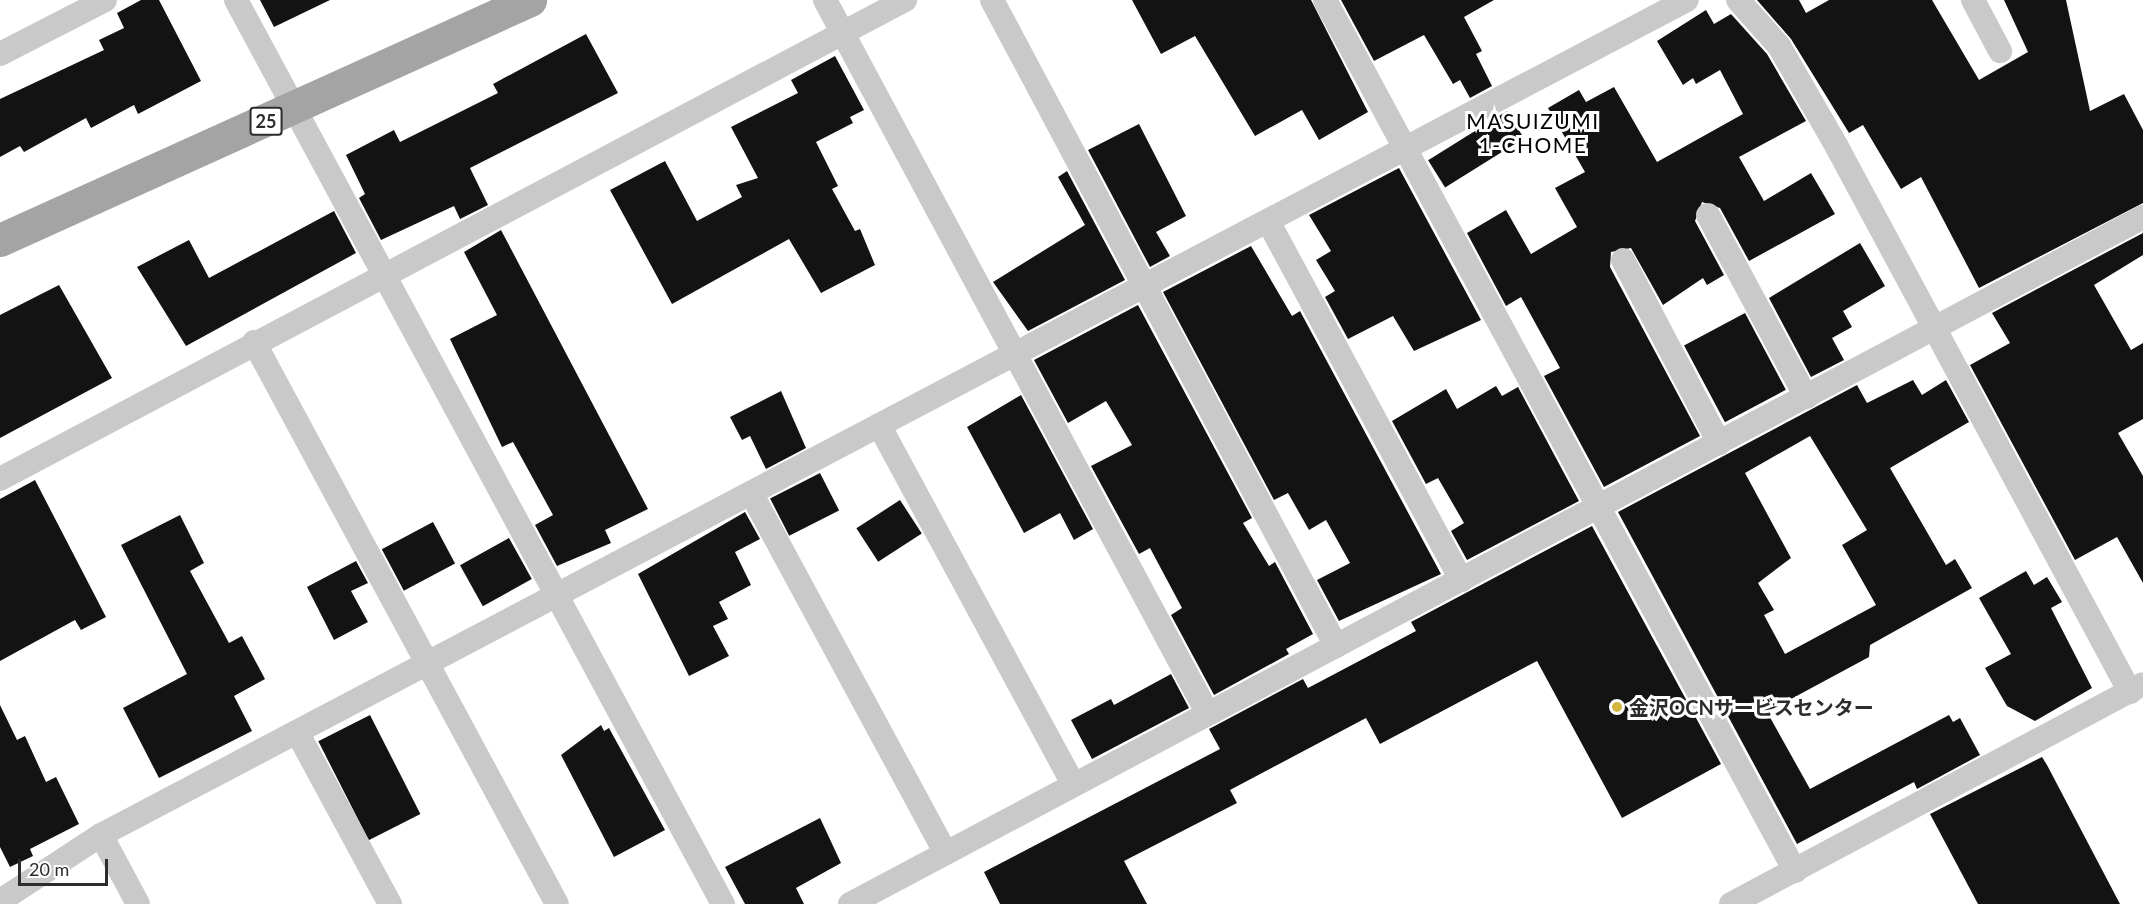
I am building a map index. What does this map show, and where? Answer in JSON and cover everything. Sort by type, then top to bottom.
[{"type":"main road","name":"25","points":[[0,240],[294,109],[530,0]]},
{"type":"street","points":[[0,54],[105,0]]},
{"type":"street","points":[[236,0],[294,109],[388,273],[723,904]]},
{"type":"street","points":[[825,0],[1208,714]]},
{"type":"street","points":[[0,479],[254,342],[905,0]]},
{"type":"street","points":[[992,0],[1336,646]]},
{"type":"street","points":[[1325,0],[1596,508],[1795,871]]},
{"type":"street","points":[[3,893],[101,835],[1687,0]]},
{"type":"street","points":[[1731,904],[2137,688],[1933,330],[1779,45],[1738,0]]},
{"type":"street","points":[[1973,0],[2000,51]]},
{"type":"street","points":[[1708,215],[1806,397]]},
{"type":"street","points":[[850,904],[2143,217]]},
{"type":"street","points":[[1268,221],[1461,580]]},
{"type":"street","points":[[1623,260],[1719,443]]},
{"type":"street","points":[[254,342],[557,904]]},
{"type":"street","points":[[879,425],[1074,785]]},
{"type":"street","points":[[751,493],[946,853]]},
{"type":"street","points":[[297,732],[390,904]]},
{"type":"street","points":[[101,835],[138,904]]},
{"type":"building","points":[[141,0],[159,0],[201,81],[138,114],[134,105],[91,128],[86,118],[24,152],[20,146],[0,157],[0,99],[104,50],[99,40],[124,28],[117,13]]},
{"type":"building","points":[[260,0],[330,0],[274,27]]},
{"type":"building","points":[[1132,0],[1311,0],[1368,112],[1319,140],[1302,110],[1255,136],[1195,36],[1161,54]]},
{"type":"building","points":[[1341,0],[1494,0],[1464,17],[1482,51],[1476,54],[1492,86],[1470,98],[1460,80],[1453,84],[1424,35],[1374,61]]},
{"type":"building","points":[[1757,0],[1799,0],[1806,13],[1829,0],[1932,0],[1979,80],[2028,52],[2004,0],[2066,0],[2090,111],[2124,94],[2143,130],[2143,203],[1979,288],[1921,177],[1901,189],[1863,125],[1849,133],[1791,39]]},
{"type":"building","points":[[1706,10],[1714,24],[1731,14],[1767,54],[1806,121],[1739,157],[1764,201],[1811,173],[1835,214],[1749,261],[1720,208],[1702,202],[1695,221],[1724,275],[1707,285],[1703,278],[1663,305],[1631,248],[1611,252],[1610,267],[1700,436],[1604,487],[1544,376],[1560,368],[1521,297],[1506,306],[1467,233],[1506,210],[1531,254],[1577,227],[1555,188],[1585,172],[1548,108],[1579,90],[1586,102],[1614,87],[1657,162],[1743,114],[1720,70],[1696,84],[1693,78],[1683,85],[1657,41]]},
{"type":"building","points":[[586,34],[618,93],[470,168],[488,205],[460,219],[454,206],[381,240],[359,198],[365,194],[346,155],[394,130],[400,142],[498,93],[493,84]]},
{"type":"building","points":[[835,56],[864,110],[850,117],[853,123],[816,142],[838,186],[832,189],[855,231],[860,229],[875,265],[821,293],[789,239],[672,304],[610,190],[665,161],[697,221],[742,197],[736,185],[758,178],[731,127],[798,93],[791,80]]},
{"type":"building","points":[[1507,111],[1524,138],[1445,187],[1428,160]]},
{"type":"building","points":[[1139,124],[1186,216],[1156,232],[1170,256],[1150,267],[1088,150]]},
{"type":"building","points":[[1399,168],[1481,320],[1414,351],[1393,316],[1348,339],[1325,297],[1335,291],[1316,260],[1331,251],[1309,215]]},
{"type":"building","points":[[1067,171],[1125,280],[1028,331],[993,282],[1085,225],[1058,177]]},
{"type":"building","points":[[334,211],[356,253],[186,346],[137,267],[189,240],[209,278]]},
{"type":"building","points":[[501,230],[648,509],[605,530],[611,543],[557,566],[535,525],[553,515],[513,442],[502,447],[450,339],[497,315],[464,252]]},
{"type":"building","points":[[2143,233],[2143,255],[2094,285],[2131,350],[2143,343],[2143,419],[2118,433],[2143,476],[2143,583],[2117,537],[2075,560],[1970,365],[2010,343],[1992,313]]},
{"type":"building","points":[[1860,243],[1885,286],[1843,311],[1852,327],[1832,338],[1844,360],[1811,377],[1769,298]]},
{"type":"building","points":[[1251,246],[1292,316],[1300,311],[1441,574],[1339,621],[1317,580],[1350,563],[1326,520],[1309,530],[1288,493],[1274,500],[1163,292]]},
{"type":"building","points":[[59,285],[112,378],[0,438],[0,315]]},
{"type":"building","points":[[1138,305],[1252,518],[1243,523],[1269,566],[1275,562],[1313,634],[1286,649],[1289,654],[1214,695],[1171,615],[1182,608],[1150,548],[1139,554],[1091,466],[1132,445],[1106,401],[1068,423],[1034,360]]},
{"type":"building","points":[[1745,313],[1786,390],[1725,422],[1684,345]]},
{"type":"building","points":[[1913,380],[1922,395],[1946,380],[1969,422],[1890,468],[1946,565],[1955,559],[1972,588],[1870,645],[1869,657],[1767,712],[1810,789],[1949,715],[1953,722],[1960,718],[1980,755],[1917,789],[1914,782],[1797,844],[1618,512],[1857,385],[1867,403]],"holes":[[[1810,436],[1867,530],[1842,545],[1876,605],[1785,654],[1764,615],[1774,610],[1758,583],[1791,558],[1745,473]]]},
{"type":"building","points":[[1496,386],[1502,396],[1518,387],[1579,501],[1467,560],[1451,531],[1464,523],[1438,478],[1426,484],[1392,421],[1446,389],[1457,409]]},
{"type":"building","points":[[781,391],[806,448],[766,469],[750,436],[742,440],[730,417]]},
{"type":"building","points":[[1021,395],[1093,529],[1074,540],[1060,513],[1024,533],[967,427]]},
{"type":"building","points":[[820,473],[839,510],[789,536],[770,498]]},
{"type":"building","points":[[35,480],[106,617],[81,630],[75,620],[0,661],[0,499]]},
{"type":"building","points":[[900,500],[922,534],[878,562],[856,528]]},
{"type":"building","points":[[745,512],[760,539],[735,552],[751,585],[719,602],[728,619],[713,626],[729,656],[689,676],[638,574]]},
{"type":"building","points":[[180,515],[204,563],[190,571],[229,643],[242,636],[265,679],[234,696],[252,731],[159,778],[123,708],[187,674],[121,545]]},
{"type":"building","points":[[433,522],[455,563],[404,591],[382,549]]},
{"type":"building","points":[[1592,526],[1721,764],[1622,818],[1537,661],[1380,744],[1366,718],[1230,790],[1237,803],[1124,861],[1147,904],[1000,904],[984,872],[1220,749],[1209,729],[1303,679],[1308,688],[1416,631],[1411,622]]},
{"type":"building","points":[[509,538],[532,579],[483,606],[460,565]]},
{"type":"building","points":[[356,561],[368,583],[351,591],[368,622],[334,640],[307,587]]},
{"type":"building","points":[[2026,571],[2034,585],[2047,577],[2062,602],[2051,608],[2092,688],[2035,721],[2007,706],[1985,668],[2011,654],[1979,598]]},
{"type":"building","points":[[1171,674],[1189,708],[1092,759],[1071,720],[1111,699],[1114,705]]},
{"type":"building","points":[[0,705],[17,740],[25,736],[46,782],[56,777],[79,824],[30,849],[33,856],[10,867],[0,847]]},
{"type":"building","points":[[370,715],[420,814],[369,840],[318,741]]},
{"type":"building","points":[[601,725],[604,731],[609,728],[665,830],[614,857],[561,755]]},
{"type":"building","points":[[2042,757],[2120,904],[1978,904],[1930,814]]},
{"type":"building","points":[[820,818],[841,863],[796,888],[804,904],[745,904],[725,867]]},
{"type":"place","name":"金沢OCNサービスセンター","points":[[1617,707]]},
{"type":"district","name":"MASUIZUMI 1-CHOME","points":[[1533,133]]}]
